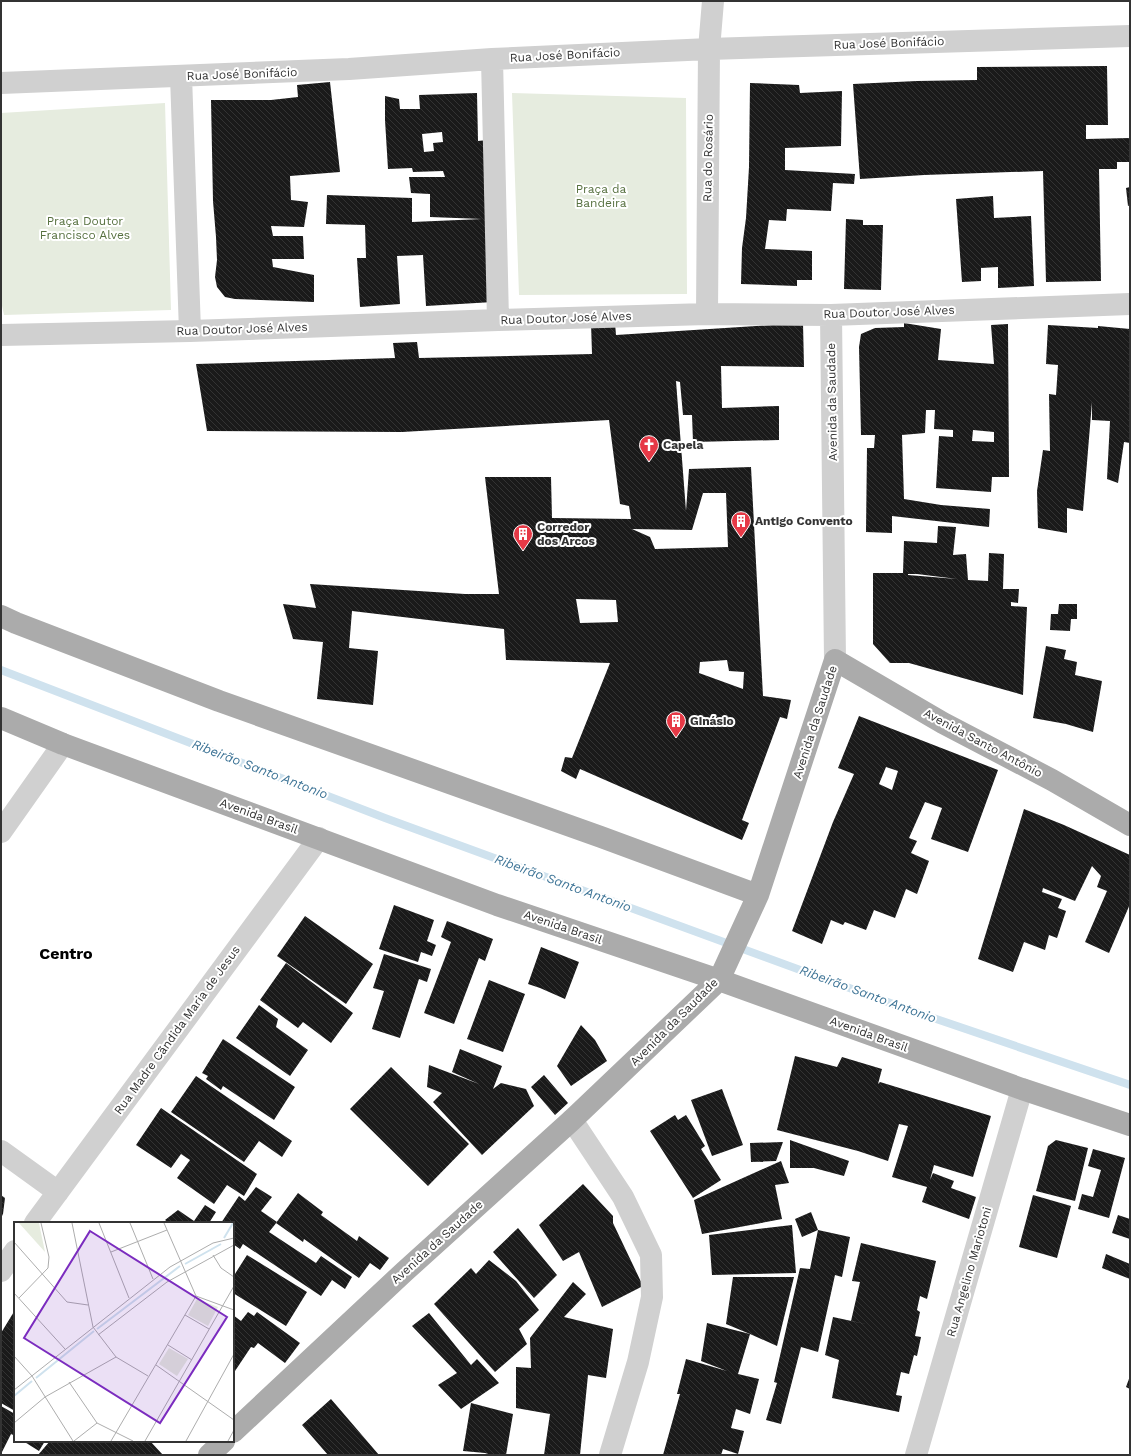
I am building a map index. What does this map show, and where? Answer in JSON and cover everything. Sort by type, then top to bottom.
[{"type":"main road","points":[[1,616],[16,624],[219,701],[601,837],[758,895]]},
{"type":"main road","name":"Avenida Santo Antônio","points":[[836,660],[943,723],[1052,780],[1130,825]]},
{"type":"main road","name":"Avenida da Saudade","points":[[234,1431],[404,1272],[572,1120],[718,980],[758,895],[836,660]]},
{"type":"main road","name":"Avenida Brasil","points":[[1,718],[63,744],[497,905],[718,980],[1022,1089],[1130,1125]]},
{"type":"main road","points":[[209,1455],[223,1442]]},
{"type":"street","name":"Rua do Rosário","points":[[707,314],[709,49],[713,1]]},
{"type":"street","name":"Rua José Bonifácio","points":[[1,83],[349,70],[492,59],[709,49],[1130,36]]},
{"type":"street","points":[[492,59],[498,320]]},
{"type":"street","points":[[181,76],[190,330]]},
{"type":"street","name":"Rua Doutor José Alves","points":[[1,335],[707,314],[831,315],[1130,304]]},
{"type":"street","name":"Avenida da Saudade","points":[[831,315],[836,660]]},
{"type":"street","points":[[1,832],[63,744]]},
{"type":"street","name":"Rua Madre Cãndida Maria de Jesus","points":[[36,1222],[319,838]]},
{"type":"street","name":"Rua Angelino Mariotoni","points":[[916,1455],[1022,1089]]},
{"type":"street","points":[[572,1120],[623,1197],[651,1255],[652,1297],[638,1362],[610,1455]]},
{"type":"street","points":[[1,1151],[58,1192]]},
{"type":"street","points":[[1,1271],[14,1252]]},
{"type":"green space","name":"Praça da Bandeira","points":[[512,93],[686,98],[687,294],[519,295]]},
{"type":"green space","name":"Praça Doutor Francisco Alves","points":[[165,103],[171,310],[4,315],[1,301],[1,113]]},
{"type":"building","points":[[1107,66],[1108,125],[1086,125],[1086,139],[1130,138],[1130,162],[1117,162],[1117,169],[1099,169],[1101,281],[1046,282],[1043,171],[924,175],[860,179],[853,84],[977,80],[977,67]]},
{"type":"building","points":[[330,82],[340,172],[290,176],[291,200],[308,202],[304,227],[271,226],[273,236],[303,236],[304,259],[272,259],[273,267],[314,275],[314,302],[235,299],[225,297],[217,287],[215,277],[217,260],[213,201],[211,100],[271,100],[298,97],[297,85]]},
{"type":"building","points":[[750,83],[799,85],[800,93],[842,91],[841,146],[785,148],[785,170],[855,174],[854,184],[833,183],[831,211],[787,209],[786,221],[769,220],[765,249],[812,251],[812,280],[797,280],[797,286],[741,284],[742,248],[746,218],[749,167]]},
{"type":"building","points":[[477,93],[478,141],[487,140],[493,302],[426,306],[423,255],[397,256],[400,304],[360,307],[357,258],[366,258],[365,225],[326,224],[327,195],[412,198],[412,222],[482,219],[430,217],[430,194],[411,193],[409,177],[445,177],[443,171],[413,172],[412,168],[388,169],[385,96],[399,99],[400,109],[420,109],[419,95]],"holes":[[[442,132],[443,142],[433,143],[434,151],[424,152],[422,134]]]},
{"type":"building","points":[[1130,187],[1130,205],[1128,206],[1126,188]]},
{"type":"building","points":[[993,196],[994,218],[1031,216],[1034,286],[998,288],[998,267],[981,268],[981,281],[962,282],[956,199]]},
{"type":"building","points":[[846,219],[863,220],[863,225],[883,225],[881,290],[844,289]]},
{"type":"building","points":[[591,323],[615,323],[616,335],[803,323],[804,367],[721,366],[722,408],[779,406],[779,440],[693,442],[692,415],[683,415],[680,382],[676,381],[686,511],[689,469],[751,467],[763,696],[791,700],[787,719],[780,717],[742,820],[749,823],[742,840],[580,769],[576,779],[561,771],[565,757],[572,758],[610,663],[506,660],[504,629],[352,611],[349,648],[378,651],[373,705],[317,699],[323,642],[293,639],[283,604],[316,608],[310,584],[465,594],[499,594],[485,477],[551,477],[552,518],[631,519],[629,506],[620,504],[609,420],[402,432],[207,431],[196,364],[395,358],[393,343],[417,342],[419,358],[592,354]],"holes":[[[703,493],[726,493],[728,547],[655,549],[650,537],[632,529],[692,530]],[[576,599],[616,600],[618,622],[580,623]],[[727,660],[729,671],[744,672],[743,689],[699,673],[700,662]]]},
{"type":"building","points":[[904,323],[941,329],[938,360],[994,364],[991,325],[1008,324],[1009,477],[992,477],[991,492],[936,488],[939,436],[953,437],[953,430],[934,429],[935,410],[926,410],[925,433],[902,435],[904,499],[941,505],[990,509],[989,527],[892,516],[892,533],[866,532],[867,448],[874,448],[875,435],[861,435],[859,347],[861,334],[875,328],[904,327]],"holes":[[[973,430],[994,432],[994,442],[972,441]]]},
{"type":"building","points":[[1048,325],[1098,328],[1098,326],[1130,329],[1130,443],[1124,442],[1118,483],[1107,479],[1110,421],[1092,420],[1092,402],[1083,511],[1067,508],[1067,533],[1038,528],[1037,491],[1043,450],[1050,451],[1049,394],[1056,395],[1058,365],[1046,364]]},
{"type":"building","points":[[938,526],[956,527],[953,555],[966,554],[968,580],[988,581],[989,553],[1004,554],[1003,589],[1019,589],[1018,603],[1011,602],[1011,606],[1027,607],[1023,695],[909,663],[890,663],[873,644],[873,573],[903,573],[904,541],[937,543]],"holes":[[[917,574],[957,579],[908,575]]]},
{"type":"building","points":[[1059,604],[1077,604],[1077,619],[1071,619],[1070,631],[1050,630],[1051,614],[1058,614]]},
{"type":"building","points":[[1046,646],[1066,650],[1064,659],[1077,662],[1075,675],[1102,681],[1093,732],[1066,724],[1033,718]]},
{"type":"building","points":[[859,716],[998,770],[968,852],[931,839],[942,808],[925,802],[909,838],[917,841],[911,853],[929,861],[917,894],[906,889],[895,918],[874,910],[866,930],[845,922],[843,925],[831,920],[822,944],[792,931],[833,822],[854,774],[838,768]],"holes":[[[886,767],[898,771],[892,790],[879,784]]]},
{"type":"building","points":[[1024,809],[1064,825],[1130,855],[1130,904],[1109,953],[1085,942],[1107,891],[1097,887],[1101,876],[1092,866],[1075,901],[1043,888],[1042,892],[1062,899],[1058,908],[1066,911],[1057,938],[1049,935],[1045,950],[1024,942],[1013,972],[978,959]]},
{"type":"building","points":[[394,905],[434,920],[427,941],[436,945],[432,956],[421,952],[418,962],[379,949]]},
{"type":"building","points":[[305,916],[373,964],[346,1004],[277,956]]},
{"type":"building","points":[[447,921],[493,939],[485,961],[479,958],[454,1024],[424,1013],[451,942],[441,937]]},
{"type":"building","points":[[541,947],[579,962],[565,999],[528,984]]},
{"type":"building","points":[[384,954],[431,969],[427,982],[419,979],[400,1038],[372,1029],[384,991],[373,988]]},
{"type":"building","points":[[286,963],[353,1013],[331,1043],[303,1022],[298,1028],[260,1000]]},
{"type":"building","points":[[489,980],[525,994],[503,1052],[467,1039]]},
{"type":"building","points":[[259,1005],[278,1019],[276,1027],[308,1050],[290,1076],[236,1038]]},
{"type":"building","points":[[581,1025],[595,1040],[607,1061],[571,1086],[557,1066]]},
{"type":"building","points":[[223,1039],[295,1087],[274,1120],[223,1086],[221,1090],[206,1079],[208,1076],[202,1073]]},
{"type":"building","points":[[460,1049],[502,1066],[493,1089],[501,1083],[526,1089],[534,1106],[482,1155],[433,1102],[442,1093],[427,1087],[429,1065],[479,1084],[452,1072]]},
{"type":"building","points":[[795,1056],[837,1067],[842,1057],[882,1069],[878,1084],[880,1082],[991,1116],[973,1177],[934,1165],[930,1180],[933,1173],[954,1181],[951,1188],[976,1197],[969,1219],[922,1202],[927,1187],[892,1177],[908,1126],[899,1124],[888,1161],[858,1151],[777,1130]]},
{"type":"building","points":[[391,1067],[469,1144],[428,1186],[350,1109]]},
{"type":"building","points":[[544,1075],[568,1103],[555,1115],[531,1087]]},
{"type":"building","points":[[196,1076],[292,1141],[282,1157],[259,1141],[244,1162],[171,1112]]},
{"type":"building","points":[[722,1089],[743,1145],[712,1156],[691,1100]]},
{"type":"building","points":[[161,1108],[257,1174],[244,1196],[227,1185],[214,1204],[177,1178],[190,1160],[181,1154],[171,1168],[136,1145]]},
{"type":"building","points":[[675,1115],[678,1120],[686,1115],[705,1146],[701,1149],[721,1180],[693,1198],[650,1131]]},
{"type":"building","points":[[790,1140],[849,1161],[844,1176],[814,1168],[790,1168]]},
{"type":"building","points":[[1056,1140],[1088,1148],[1075,1201],[1036,1191],[1048,1146]]},
{"type":"building","points":[[783,1142],[776,1161],[751,1162],[750,1143]]},
{"type":"building","points":[[1093,1149],[1125,1158],[1109,1218],[1078,1209],[1082,1194],[1093,1197],[1101,1170],[1088,1166]]},
{"type":"building","points":[[781,1161],[789,1183],[775,1185],[782,1219],[702,1234],[694,1200]]},
{"type":"building","points":[[583,1184],[613,1216],[613,1223],[643,1286],[602,1307],[579,1252],[563,1261],[539,1225]]},
{"type":"building","points":[[256,1187],[272,1197],[261,1211],[277,1222],[269,1232],[316,1263],[321,1256],[352,1277],[345,1289],[332,1280],[321,1296],[243,1244],[240,1249],[234,1245],[234,1222],[222,1222],[239,1196],[245,1201]]},
{"type":"building","points":[[298,1193],[323,1212],[321,1215],[357,1241],[359,1236],[389,1258],[380,1270],[370,1263],[359,1278],[304,1239],[303,1242],[276,1223]]},
{"type":"building","points":[[1,1195],[5,1198],[1,1218]]},
{"type":"building","points":[[1033,1195],[1071,1206],[1057,1258],[1019,1247]]},
{"type":"building","points":[[205,1205],[216,1212],[210,1222],[168,1222],[165,1220],[178,1210],[194,1221]]},
{"type":"building","points":[[811,1212],[818,1230],[802,1237],[795,1219]]},
{"type":"building","points":[[1118,1215],[1130,1219],[1130,1239],[1112,1233]]},
{"type":"building","points":[[792,1225],[796,1273],[712,1275],[709,1235]]},
{"type":"building","points":[[518,1228],[557,1275],[534,1298],[493,1252]]},
{"type":"building","points":[[818,1230],[850,1237],[842,1277],[835,1275],[818,1352],[801,1347],[781,1424],[766,1420],[777,1383],[774,1382],[800,1268],[810,1269]]},
{"type":"building","points":[[861,1243],[936,1261],[927,1299],[920,1296],[917,1310],[920,1312],[915,1336],[921,1337],[917,1356],[914,1355],[909,1374],[901,1372],[896,1395],[902,1396],[899,1412],[832,1398],[839,1360],[825,1355],[833,1317],[851,1321],[860,1282],[852,1281]]},
{"type":"building","points":[[1106,1254],[1130,1264],[1130,1279],[1102,1268]]},
{"type":"building","points":[[247,1255],[307,1292],[286,1326],[234,1294],[234,1275]]},
{"type":"building","points":[[489,1260],[516,1281],[539,1310],[519,1329],[527,1344],[495,1372],[434,1304],[471,1268],[476,1274]]},
{"type":"building","points":[[733,1277],[794,1277],[777,1346],[726,1324]]},
{"type":"building","points":[[573,1282],[586,1294],[564,1317],[613,1329],[606,1378],[588,1375],[580,1455],[544,1455],[550,1414],[516,1408],[516,1367],[531,1368],[530,1338]]},
{"type":"building","points":[[14,1312],[14,1410],[1,1403],[1,1333]]},
{"type":"building","points":[[248,1312],[254,1316],[257,1312],[300,1343],[285,1363],[258,1343],[254,1348],[251,1347],[234,1372],[234,1316],[241,1321]]},
{"type":"building","points":[[429,1313],[471,1365],[477,1359],[499,1383],[461,1409],[438,1385],[457,1373],[412,1326]]},
{"type":"building","points":[[707,1323],[750,1334],[738,1374],[759,1379],[750,1414],[736,1409],[731,1428],[744,1431],[738,1454],[723,1449],[721,1455],[663,1455],[680,1394],[677,1394],[686,1359],[727,1371],[701,1361]]},
{"type":"building","points":[[1130,1376],[1130,1389],[1126,1387]]},
{"type":"building","points":[[331,1399],[379,1455],[328,1455],[302,1425]]},
{"type":"building","points":[[471,1403],[513,1414],[506,1455],[491,1455],[463,1451]]},
{"type":"building","points":[[1,1406],[14,1413],[14,1436],[11,1434],[1,1454]]},
{"type":"building","points":[[25,1442],[44,1442],[39,1451]]},
{"type":"building","points":[[49,1442],[151,1442],[163,1455],[38,1455]]},
{"type":"waterway","name":"Ribeirão Santo Antonio","points":[[1,670],[385,818],[904,1008],[1130,1085]]},
{"type":"place","name":"Capela","points":[[649,462]]},
{"type":"place","name":"Antigo Convento","points":[[741,538]]},
{"type":"place","name":"Corredor dos Arcos","points":[[523,551]]},
{"type":"place","name":"Ginásio","points":[[676,738]]},
{"type":"district","name":"Centro","points":[[66,953]]}]
